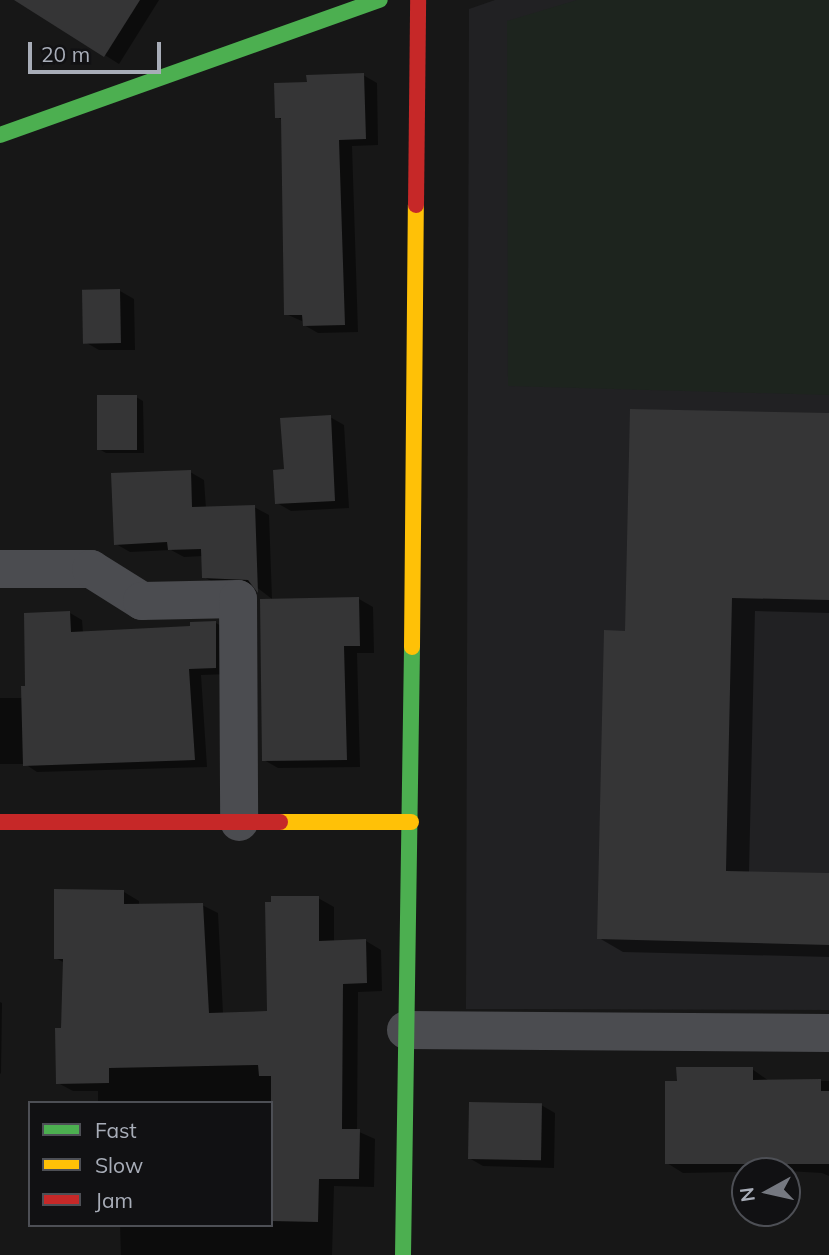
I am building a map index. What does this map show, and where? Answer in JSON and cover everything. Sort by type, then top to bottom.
[{"type":"street","points":[[0,135],[380,0]]},
{"type":"street","points":[[403,1255],[411,822],[418,0]]},
{"type":"street","points":[[0,569],[91,569],[142,601],[238,599],[239,822]]},
{"type":"street","points":[[0,821],[411,822]]},
{"type":"street","points":[[406,1030],[829,1033]]},
{"type":"shaded area","points":[[495,0],[829,0],[829,1010],[466,1009],[469,9]]},
{"type":"shaded area","points":[[577,0],[829,0],[829,395],[508,386],[507,21]]},
{"type":"building","points":[[14,0],[140,0],[104,57]]},
{"type":"building","points":[[364,73],[366,139],[339,140],[345,325],[303,326],[302,315],[284,315],[281,118],[275,118],[274,83],[307,82],[306,75]]},
{"type":"building","points":[[120,289],[121,343],[83,344],[82,290]]},
{"type":"building","points":[[97,395],[137,395],[137,450],[97,450]]},
{"type":"building","points":[[630,409],[829,413],[829,600],[732,598],[726,871],[829,873],[829,945],[597,939],[604,630],[625,631]]},
{"type":"building","points":[[331,415],[335,501],[275,504],[273,470],[284,469],[280,418]]},
{"type":"building","points":[[191,470],[192,507],[255,505],[258,593],[248,580],[202,578],[201,549],[168,550],[167,542],[114,545],[111,473]]},
{"type":"building","points":[[359,597],[360,646],[344,646],[347,760],[262,761],[260,599]]},
{"type":"building","points":[[70,611],[71,632],[190,626],[190,622],[216,621],[216,668],[189,669],[195,760],[23,766],[21,686],[25,686],[24,613]]},
{"type":"building","points":[[54,889],[124,890],[124,904],[203,903],[209,1013],[267,1011],[265,902],[271,902],[271,896],[319,896],[319,941],[366,939],[367,983],[343,984],[342,1129],[360,1129],[359,1179],[319,1179],[318,1222],[273,1221],[271,1076],[259,1076],[258,1065],[109,1068],[109,1083],[56,1084],[55,1028],[61,1028],[63,959],[54,959]]},
{"type":"building","points":[[676,1067],[753,1067],[753,1080],[821,1079],[821,1091],[829,1091],[829,1164],[801,1164],[801,1157],[731,1157],[731,1164],[665,1164],[665,1081],[677,1081]]},
{"type":"building","points":[[469,1102],[542,1103],[541,1160],[468,1159]]},
{"type":"traffic: fast","points":[[0,135],[380,0]]},
{"type":"traffic: fast","points":[[403,1255],[412,647]]},
{"type":"traffic: slow","points":[[412,647],[416,205]]},
{"type":"traffic: slow","points":[[280,822],[411,822]]},
{"type":"traffic: jam","points":[[416,205],[418,0]]},
{"type":"traffic: jam","points":[[0,822],[280,822]]}]
